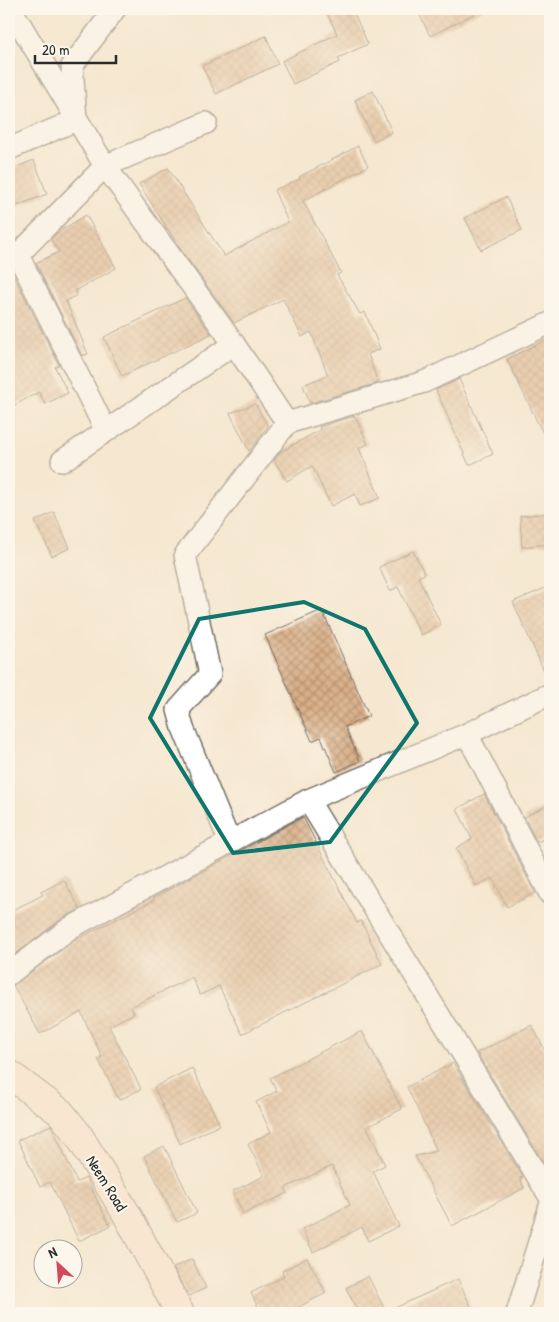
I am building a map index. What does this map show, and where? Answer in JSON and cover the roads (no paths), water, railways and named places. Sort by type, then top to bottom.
[{"type":"main road","name":"Neem Road","points":[[9,1074],[61,1113],[79,1136],[126,1213],[180,1313]]},
{"type":"street","points":[[11,9],[105,166],[234,344],[286,423]]},
{"type":"street","points":[[76,120],[72,66],[115,9]]},
{"type":"street","points":[[9,149],[76,120]]},
{"type":"street","points":[[106,430],[13,257],[105,166],[206,122]]},
{"type":"street","points":[[230,843],[183,728],[178,710],[210,674],[185,555],[286,423],[424,382],[550,323]]},
{"type":"street","points":[[62,461],[234,344]]},
{"type":"street","points":[[9,974],[70,928],[308,800],[467,734],[550,694]]},
{"type":"street","points":[[467,734],[550,894]]},
{"type":"street","points":[[308,800],[550,1198]]},
{"type":"street","points":[[517,1313],[550,1206]]}]
